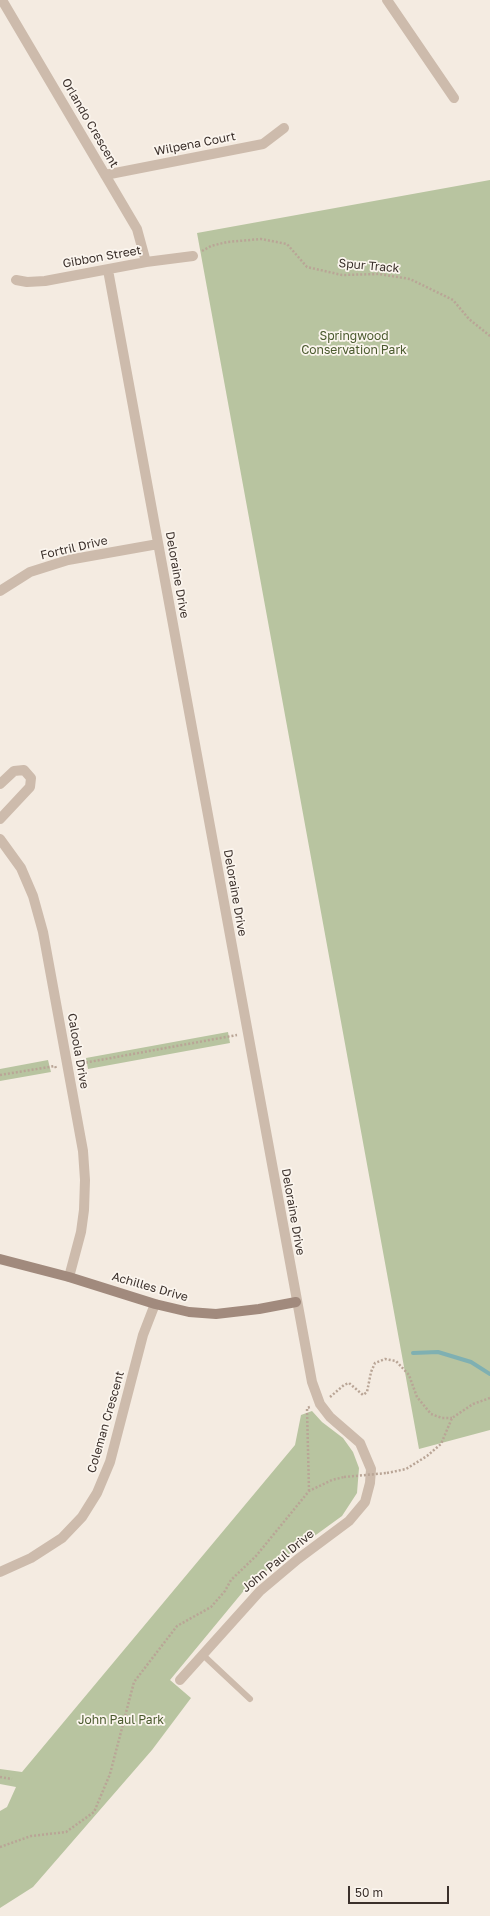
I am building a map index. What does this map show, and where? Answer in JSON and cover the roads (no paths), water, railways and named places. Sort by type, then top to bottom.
[{"type":"street","name":"Orlando Crescent","points":[[2,0],[137,229],[146,262]]},
{"type":"street","points":[[387,0],[454,98]]},
{"type":"street","name":"Wilpena Court","points":[[105,175],[263,144],[284,128]]},
{"type":"street","name":"Gibbon Street","points":[[16,280],[27,282],[45,281],[146,262],[193,256]]},
{"type":"street","name":"Deloraine Drive","points":[[108,270],[296,1302],[312,1382],[320,1404],[330,1417],[360,1443],[366,1454],[371,1469],[370,1483],[365,1502]]},
{"type":"street","name":"Fortril Drive","points":[[0,591],[30,572],[68,560],[158,544]]},
{"type":"street","points":[[0,784],[14,771],[24,770],[31,778],[30,787],[0,819]]},
{"type":"street","name":"Caloola Drive","points":[[0,839],[21,868],[33,896],[43,932],[83,1151],[85,1180],[81,1232],[69,1276]]},
{"type":"street","name":"Achilles Drive","points":[[0,1259],[69,1276],[155,1304],[189,1312],[216,1314],[259,1309],[296,1302]]},
{"type":"street","name":"Coleman Crescent","points":[[0,1572],[31,1558],[62,1538],[82,1517],[97,1494],[110,1462],[144,1335],[155,1304]]},
{"type":"street","name":"John Paul Drive","points":[[180,1680],[260,1591],[298,1559],[349,1521],[365,1502]]},
{"type":"lane","points":[[203,1655],[250,1699]]},
{"type":"waterway","points":[[413,1353],[438,1352],[471,1362],[490,1374]]},
{"type":"park label","name":"Springwood Conservation Park","points":[[354,343]]},
{"type":"park label","name":"John Paul Park","points":[[121,1720]]}]
